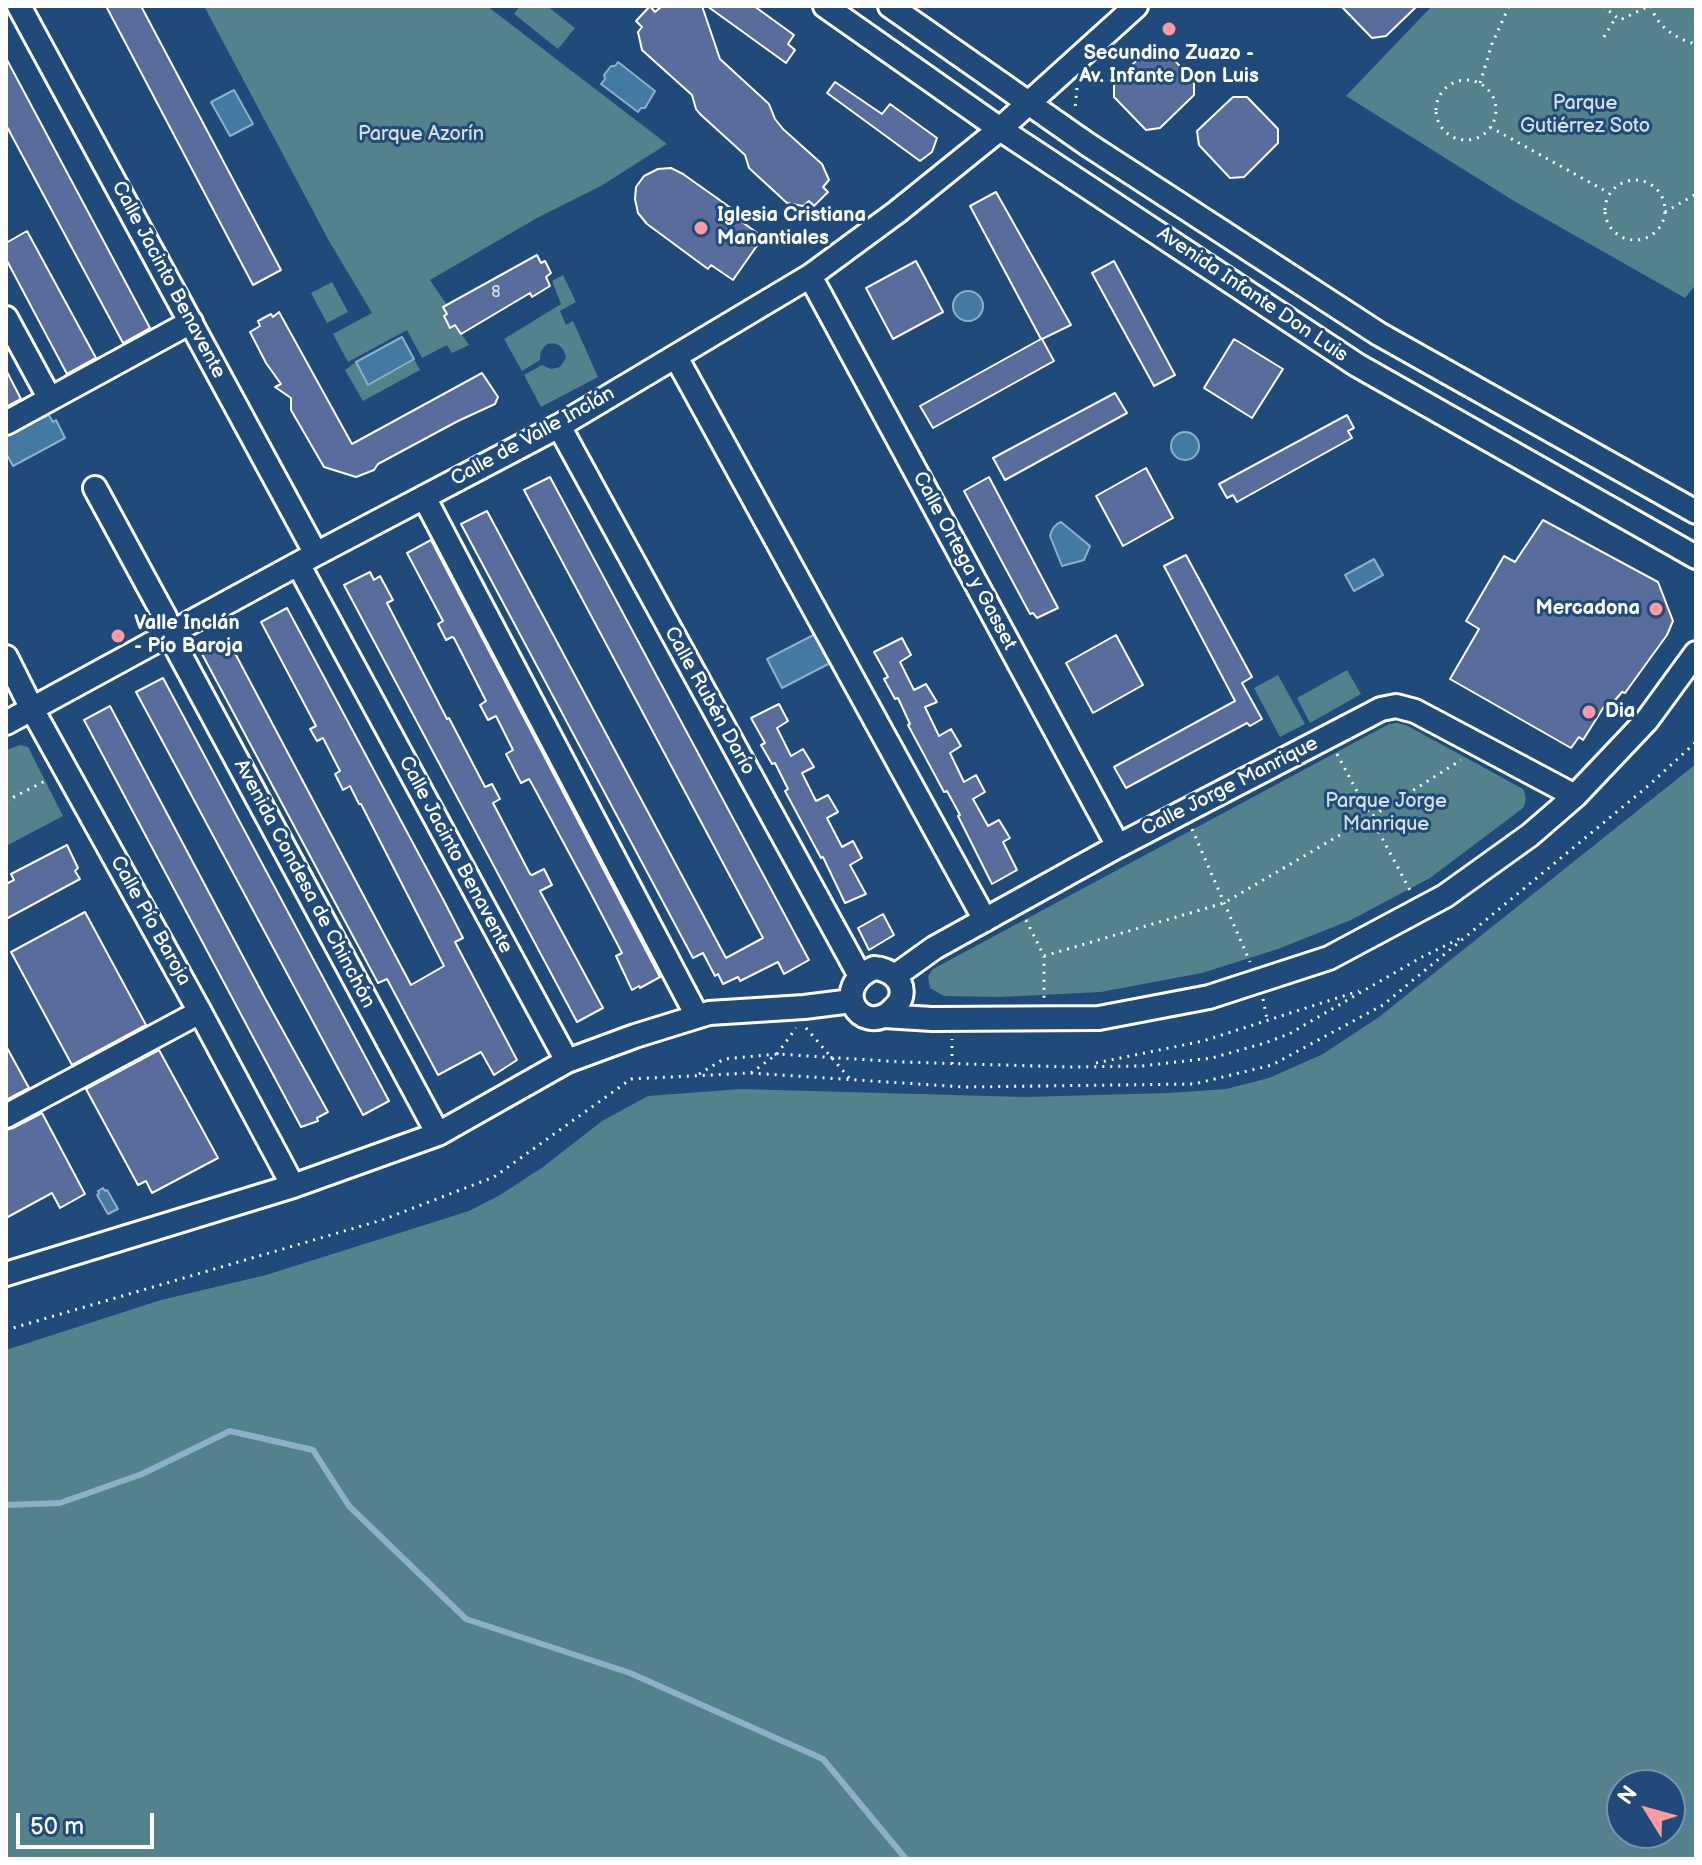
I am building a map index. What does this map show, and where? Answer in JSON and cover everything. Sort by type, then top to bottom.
[{"type":"street","points":[[6,10],[13,6]]},
{"type":"street","name":"Calle Jacinto Benavente","points":[[19,6],[191,322],[307,559],[567,1061]]},
{"type":"street","name":"Avenida Infante Don Luis","points":[[825,6],[1000,129],[1357,365],[1696,557]]},
{"type":"street","name":"Avenida Infante Don Luis","points":[[890,6],[1087,144],[1379,334],[1696,512]]},
{"type":"street","name":"Calle de Valle Inclán","points":[[6,723],[559,426],[810,276],[897,212],[1000,129],[1136,6]]},
{"type":"street","name":"Calle Ortega y Gasset","points":[[810,276],[1118,846]]},
{"type":"street","points":[[6,318],[50,399]]},
{"type":"street","points":[[6,423],[191,322]]},
{"type":"street","points":[[676,357],[985,920]]},
{"type":"street","name":"Calle Rubén Darío","points":[[559,426],[860,976]]},
{"type":"street","name":"Avenida Condesa de Chinchón","points":[[95,488],[165,617],[169,634],[438,1134]]},
{"type":"street","points":[[424,497],[697,1016]]},
{"type":"street","points":[[932,1019],[881,969],[874,968],[860,976],[853,988],[852,1001],[859,1013],[868,1018],[884,1016],[932,1019],[1099,1018],[1209,997],[1329,958],[1445,896],[1530,835],[1575,796],[1647,720],[1696,653]]},
{"type":"street","name":"Calle Pío Baroja","points":[[6,657],[293,1186]]},
{"type":"street","name":"Calle Jorge Manrique","points":[[898,985],[934,948],[1118,846],[1381,709],[1396,706],[1415,711],[1575,796]]},
{"type":"street","points":[[884,1016],[892,1010],[898,985]]},
{"type":"street","points":[[6,1274],[293,1186],[438,1134],[567,1061],[635,1036],[709,1013],[852,1001]]},
{"type":"street","points":[[6,1116],[200,1012]]},
{"type":"path","points":[[1480,83],[1492,44],[1509,6]]},
{"type":"path","points":[[1603,6],[1620,20],[1650,6],[1664,27],[1678,38],[1696,44]]},
{"type":"path","points":[[1604,37],[1616,17]]},
{"type":"path","points":[[1457,81],[1480,83],[1493,95],[1496,105],[1490,127],[1476,138],[1466,140],[1449,135],[1438,120],[1437,102],[1441,94],[1447,86],[1457,81]]},
{"type":"path","points":[[1490,127],[1609,194]]},
{"type":"path","points":[[1626,181],[1646,182],[1655,187],[1661,195],[1665,212],[1661,225],[1645,238],[1635,240],[1617,235],[1606,220],[1609,194],[1626,181]]},
{"type":"path","points":[[1665,212],[1696,194]]},
{"type":"path","points":[[1328,737],[1420,909]]},
{"type":"path","points":[[6,1330],[382,1220],[494,1177],[631,1079],[750,1073],[964,1087],[1194,1084],[1272,1065],[1383,1005],[1648,786],[1696,742]]},
{"type":"path","points":[[1044,956],[1224,903],[1371,817],[1482,747]]},
{"type":"path","points":[[6,801],[45,781]]},
{"type":"path","points":[[1184,811],[1258,981]]},
{"type":"path","points":[[1016,902],[1044,956],[1044,1018]]},
{"type":"path","points":[[696,1076],[724,1059],[777,1054],[902,1062],[1070,1067],[1142,1066],[1212,1058],[1289,1034],[1420,958],[1466,936]]},
{"type":"path","points":[[1096,1063],[1203,1041],[1366,988]]},
{"type":"path","points":[[750,1073],[777,1054],[801,1022],[851,1080]]},
{"type":"green space","name":"Parque Azorín","points":[[204,6],[487,6],[667,144],[601,186],[537,218],[430,280],[447,305],[443,307],[447,314],[444,316],[450,327],[455,325],[469,345],[452,353],[447,345],[422,358],[407,330],[348,362],[333,334],[372,313],[329,241]]},
{"type":"green space","points":[[520,6],[547,6],[575,28],[558,49],[514,14]]},
{"type":"green space","name":"Parque Gutiérrez Soto","points":[[1432,6],[1696,6],[1696,284],[1685,298],[1514,201],[1346,96]]},
{"type":"green space","points":[[563,275],[576,302],[560,311],[566,325],[573,321],[598,377],[541,407],[524,375],[542,365],[551,369],[560,367],[566,358],[564,351],[556,344],[547,345],[540,360],[522,371],[504,339],[561,304],[552,281]]},
{"type":"green space","points":[[332,282],[348,312],[327,323],[311,293]]},
{"type":"green space","points":[[414,359],[420,370],[363,401],[345,370],[356,362],[368,385]]},
{"type":"green space","points":[[1347,670],[1361,694],[1310,723],[1297,698]]},
{"type":"green space","points":[[1278,675],[1305,724],[1280,737],[1254,688]]},
{"type":"green space","name":"Parque Jorge Manrique","points":[[1389,724],[1406,725],[1523,789],[1526,798],[1523,808],[1430,878],[1351,920],[1278,949],[1202,973],[1101,992],[1000,997],[944,996],[930,988],[928,976],[933,969]]},
{"type":"green space","points":[[20,745],[28,747],[63,816],[6,846],[6,750]]},
{"type":"green space","points":[[1696,764],[1696,1859],[6,1859],[6,1350],[161,1300],[266,1275],[469,1211],[543,1167],[602,1121],[648,1096],[741,1089],[1025,1097],[1169,1093],[1226,1089],[1269,1078],[1323,1054],[1379,1017]]},
{"type":"water","points":[[618,62],[655,91],[645,108],[638,112],[601,84],[604,75]]},
{"type":"water","points":[[234,90],[253,124],[230,136],[211,102]]},
{"type":"water","points":[[968,291],[974,292],[982,300],[982,312],[974,320],[968,321],[962,320],[954,312],[953,306],[954,300],[962,292]]},
{"type":"water","points":[[402,337],[414,359],[368,385],[356,362]]},
{"type":"water","points":[[47,412],[53,422],[56,420],[65,438],[13,466],[6,453],[6,435]]},
{"type":"water","points":[[1185,432],[1195,436],[1199,446],[1195,456],[1185,460],[1175,456],[1171,446],[1175,436]]},
{"type":"water","points":[[1061,522],[1090,546],[1084,560],[1062,566],[1050,536]]},
{"type":"water","points":[[1374,559],[1383,575],[1354,591],[1345,575]]},
{"type":"water","points":[[823,630],[838,659],[782,688],[767,659]]},
{"type":"water","points":[[103,1188],[118,1209],[108,1214],[97,1195]]},
{"type":"building","points":[[106,6],[141,6],[281,270],[253,285]]},
{"type":"building","points":[[650,6],[655,12],[662,6],[702,6],[720,59],[769,104],[783,129],[822,164],[829,180],[823,187],[828,192],[814,206],[809,201],[803,206],[787,203],[749,168],[745,155],[700,114],[692,95],[642,50],[638,32],[642,27],[636,21]]},
{"type":"building","points":[[707,6],[754,6],[794,35],[788,44],[795,50],[786,63]]},
{"type":"building","points":[[1341,6],[1417,6],[1386,36],[1372,38]]},
{"type":"building","points":[[1149,48],[1163,49],[1194,80],[1194,95],[1160,128],[1146,130],[1114,97],[1114,83]]},
{"type":"building","points":[[6,58],[150,328],[123,343],[6,125]]},
{"type":"building","points":[[835,82],[882,114],[890,104],[937,138],[932,152],[920,161],[827,93]]},
{"type":"building","points":[[1233,97],[1247,97],[1278,129],[1278,143],[1244,177],[1230,178],[1199,145],[1197,131]]},
{"type":"building","name":"Iglesia Cristiana Manantiales","points":[[671,168],[745,218],[742,222],[763,237],[733,280],[711,265],[708,269],[647,224],[638,213],[636,187],[644,176],[658,169]]},
{"type":"building","points":[[996,192],[1071,325],[1042,339],[1054,361],[933,428],[920,406],[1041,339],[970,206]]},
{"type":"building","points":[[27,231],[96,358],[67,374],[6,259],[6,243]]},
{"type":"building","points":[[537,255],[541,263],[545,261],[551,273],[546,277],[550,286],[532,297],[530,293],[461,334],[455,325],[450,328],[443,307]]},
{"type":"building","points":[[916,261],[943,312],[893,339],[866,288]]},
{"type":"building","points":[[1114,261],[1175,375],[1154,386],[1092,273]]},
{"type":"building","points":[[279,312],[352,444],[482,373],[498,397],[495,404],[378,464],[374,470],[356,477],[324,467],[291,410],[291,398],[275,387],[281,384],[250,332],[260,326],[258,321]]},
{"type":"building","points":[[1234,339],[1283,369],[1252,418],[1204,388]]},
{"type":"building","points":[[6,370],[21,399],[6,407]]},
{"type":"building","points":[[1115,393],[1127,413],[1005,480],[993,458]]},
{"type":"building","points":[[1347,415],[1354,428],[1348,431],[1352,438],[1237,502],[1233,495],[1227,498],[1219,484]]},
{"type":"building","points":[[1146,468],[1173,518],[1123,546],[1096,496]]},
{"type":"building","points":[[550,477],[809,960],[784,974],[778,962],[740,981],[738,977],[723,984],[703,953],[693,958],[461,524],[487,511],[726,958],[763,938],[524,490]]},
{"type":"building","points":[[989,477],[1058,608],[1037,618],[1030,614],[964,491]]},
{"type":"building","points":[[1543,520],[1658,582],[1673,621],[1667,635],[1625,693],[1622,692],[1611,705],[1607,702],[1583,740],[1579,737],[1571,748],[1450,679],[1479,629],[1466,621],[1504,556],[1515,562]]},
{"type":"building","points":[[431,540],[660,977],[640,988],[632,990],[616,956],[622,953],[589,890],[529,779],[521,783],[506,754],[513,750],[496,716],[488,720],[480,705],[486,701],[454,638],[446,640],[438,624],[443,621],[407,553]]},
{"type":"building","points":[[1186,555],[1252,677],[1242,683],[1262,719],[1250,726],[1247,723],[1126,788],[1114,767],[1235,701],[1164,566]]},
{"type":"building","points":[[370,572],[374,580],[380,576],[393,600],[387,603],[485,787],[492,784],[500,799],[493,803],[530,874],[544,869],[552,885],[540,891],[603,1008],[577,1022],[344,585]]},
{"type":"building","points":[[287,608],[463,938],[455,942],[517,1060],[494,1075],[481,1052],[438,1075],[387,979],[378,983],[202,654],[228,640],[411,985],[444,966],[361,804],[350,786],[343,790],[335,774],[340,771],[323,738],[317,741],[310,729],[316,726],[261,622]]},
{"type":"building","points":[[1116,635],[1143,685],[1093,713],[1066,663]]},
{"type":"building","points":[[902,638],[911,655],[900,662],[914,690],[926,684],[937,702],[925,707],[939,736],[951,729],[961,746],[950,753],[964,782],[976,775],[985,792],[973,799],[988,826],[999,820],[1010,838],[1003,842],[1017,870],[992,884],[960,815],[908,725],[898,698],[895,699],[884,679],[888,677],[874,652]]},
{"type":"building","points":[[163,678],[389,1101],[363,1115],[136,692]]},
{"type":"building","points":[[779,704],[788,721],[777,728],[791,756],[803,749],[814,767],[802,773],[816,801],[828,795],[838,812],[827,818],[842,847],[853,841],[862,858],[850,865],[866,894],[845,903],[785,791],[788,789],[775,763],[772,764],[761,745],[765,743],[751,718]]},
{"type":"building","points":[[110,706],[328,1112],[317,1118],[318,1121],[301,1127],[84,720]]},
{"type":"building","points":[[67,845],[80,879],[6,919],[6,884],[14,880],[11,874]]},
{"type":"building","points":[[85,912],[146,1025],[72,1065],[11,952]]},
{"type":"building","points":[[883,914],[894,935],[869,950],[858,928]]},
{"type":"building","points":[[6,1046],[29,1088],[6,1100]]},
{"type":"building","points":[[159,1050],[218,1158],[152,1193],[146,1181],[138,1185],[86,1089]]},
{"type":"building","points":[[42,1113],[85,1194],[60,1208],[52,1193],[6,1218],[6,1130]]},
{"type":"waterway","points":[[6,1505],[60,1503],[142,1474],[230,1431],[313,1450],[349,1506],[466,1619],[630,1673],[823,1759],[906,1859]]},
{"type":"place","name":"Secundino Zuazo - Av. Infante Don Luis","points":[[1169,29]]},
{"type":"place","name":"Iglesia Cristiana Manantiales","points":[[701,228]]},
{"type":"place","name":"Mercadona","points":[[1656,609]]},
{"type":"place","name":"Valle Inclán - Pío Baroja","points":[[118,636]]},
{"type":"place","name":"Dia","points":[[1589,712]]}]
